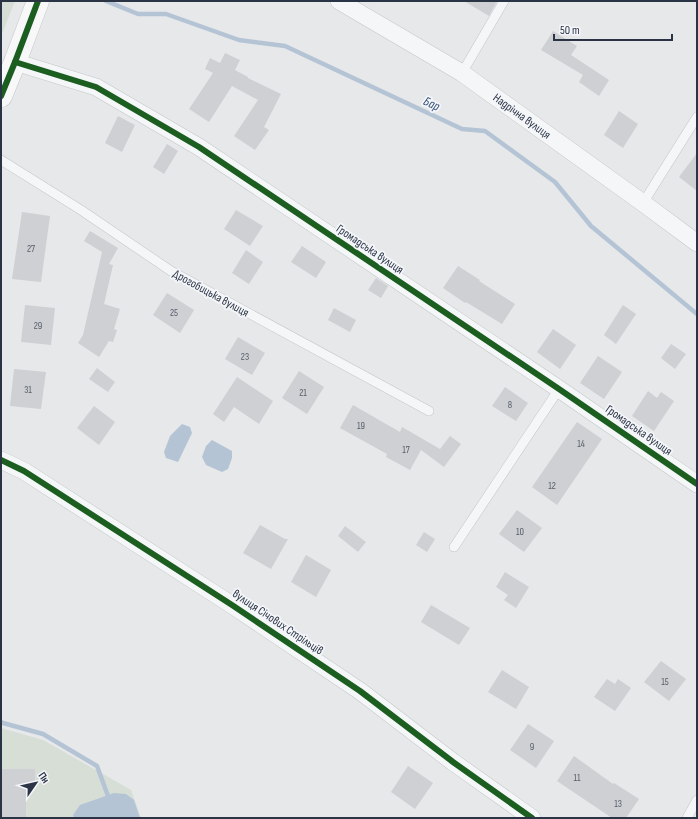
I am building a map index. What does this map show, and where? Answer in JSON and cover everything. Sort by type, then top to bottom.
[{"type":"main road","points":[[2,92],[38,1]]},
{"type":"street","name":"Надрічна вулиця","points":[[339,1],[462,73],[697,243]]},
{"type":"street","name":"Громадська вулиця","points":[[15,62],[96,87],[199,147],[559,389],[697,484]]},
{"type":"street","name":"вулиця Січових Стрільців","points":[[1,460],[24,471],[232,604],[360,690],[453,762],[532,818]]},
{"type":"lane","points":[[462,73],[504,1]]},
{"type":"lane","points":[[643,203],[697,117]]},
{"type":"lane","name":"Дрогобицька вулиця","points":[[1,160],[80,210],[170,271],[429,411]]},
{"type":"lane","points":[[454,547],[559,389]]},
{"type":"lane","points":[[687,818],[697,800]]},
{"type":"shaded area","points":[[1,1],[15,1],[1,36]]},
{"type":"shaded area","points":[[1,728],[43,740],[131,790],[141,818],[1,818]]},
{"type":"water","points":[[182,424],[190,427],[192,433],[178,462],[166,458],[164,452],[170,436]]},
{"type":"water","points":[[212,440],[232,451],[232,458],[228,469],[222,472],[206,465],[202,457],[206,446]]},
{"type":"water","points":[[114,793],[126,794],[134,800],[140,818],[74,818],[73,815],[80,805]]},
{"type":"building","points":[[464,1],[497,1],[489,16]]},
{"type":"building","points":[[553,31],[577,46],[571,55],[609,80],[599,96],[579,82],[583,75],[541,50]]},
{"type":"building","points":[[225,53],[240,60],[235,70],[281,94],[264,127],[269,130],[255,150],[234,136],[258,100],[232,86],[209,122],[189,109],[213,73],[205,69],[210,58],[220,63]]},
{"type":"building","points":[[619,111],[638,124],[623,148],[604,135]]},
{"type":"building","points":[[118,116],[135,125],[122,152],[105,143]]},
{"type":"building","points":[[167,144],[178,151],[164,174],[153,167]]},
{"type":"building","points":[[697,153],[697,191],[679,177]]},
{"type":"building","points":[[236,210],[263,226],[250,246],[224,229]]},
{"type":"building","points":[[22,212],[50,216],[41,282],[12,279]]},
{"type":"building","points":[[90,231],[118,248],[109,264],[113,265],[104,304],[120,309],[114,329],[117,330],[113,342],[109,341],[99,357],[78,343],[83,335],[102,252],[84,241]]},
{"type":"building","points":[[302,246],[326,262],[316,278],[291,262]]},
{"type":"building","points":[[246,250],[263,262],[249,284],[232,273]]},
{"type":"building","points":[[458,266],[515,304],[502,324],[466,302],[465,303],[443,288]]},
{"type":"building","points":[[376,278],[388,286],[381,298],[368,290]]},
{"type":"building","points":[[167,293],[194,310],[180,333],[153,315]]},
{"type":"building","points":[[25,305],[55,308],[51,345],[21,342]]},
{"type":"building","points":[[623,305],[636,314],[616,344],[604,335]]},
{"type":"building","points":[[334,308],[356,320],[350,332],[328,320]]},
{"type":"building","points":[[553,329],[576,345],[560,369],[537,352]]},
{"type":"building","points":[[238,337],[265,353],[252,375],[225,359]]},
{"type":"building","points":[[671,344],[686,354],[675,369],[661,358]]},
{"type":"building","points":[[598,356],[622,372],[604,399],[580,383]]},
{"type":"building","points":[[97,368],[115,382],[108,392],[89,379]]},
{"type":"building","points":[[14,369],[46,372],[41,409],[10,406]]},
{"type":"building","points":[[299,371],[324,387],[307,414],[282,398]]},
{"type":"building","points":[[237,377],[273,401],[259,424],[234,407],[224,422],[213,414]]},
{"type":"building","points":[[505,387],[528,403],[516,421],[492,406]]},
{"type":"building","points":[[648,391],[657,398],[661,392],[674,401],[654,431],[632,416]]},
{"type":"building","points":[[353,405],[400,432],[402,427],[440,449],[450,436],[461,444],[444,467],[421,450],[410,470],[386,457],[387,454],[340,428]]},
{"type":"building","points":[[94,406],[115,422],[99,445],[77,428]]},
{"type":"building","points":[[577,422],[602,439],[557,505],[532,487]]},
{"type":"building","points":[[517,510],[542,528],[524,552],[499,534]]},
{"type":"building","points":[[260,525],[285,539],[288,539],[271,569],[243,553]]},
{"type":"building","points":[[345,526],[366,542],[358,552],[338,536]]},
{"type":"building","points":[[424,532],[435,539],[427,552],[416,545]]},
{"type":"building","points":[[306,555],[331,570],[316,597],[291,582]]},
{"type":"building","points":[[505,572],[529,587],[516,608],[504,600],[508,595],[496,587]]},
{"type":"building","points":[[431,605],[470,628],[459,645],[421,622]]},
{"type":"building","points":[[661,661],[686,679],[669,701],[644,682]]},
{"type":"building","points":[[502,670],[529,687],[516,709],[488,692]]},
{"type":"building","points":[[607,679],[615,684],[618,679],[631,688],[615,711],[594,697]]},
{"type":"building","points":[[528,724],[554,741],[536,768],[510,750]]},
{"type":"building","points":[[574,756],[613,784],[614,783],[639,799],[626,818],[612,818],[557,781]]},
{"type":"building","points":[[408,766],[433,783],[415,809],[391,792]]},
{"type":"building","points":[[1,769],[35,769],[35,789],[26,789],[26,818],[1,818]]},
{"type":"waterway","name":"Бар","points":[[106,1],[138,14],[166,14],[239,40],[285,46],[462,129],[485,131],[555,182],[591,226],[697,314]]},
{"type":"waterway","points":[[1,722],[43,734],[97,766],[108,796]]},
{"type":"cycle path","points":[[1,96],[38,1]]},
{"type":"cycle path","points":[[15,62],[96,87],[199,147],[559,389],[697,484]]},
{"type":"cycle path","points":[[1,460],[24,471],[232,605],[360,691],[453,762],[532,818]]}]
